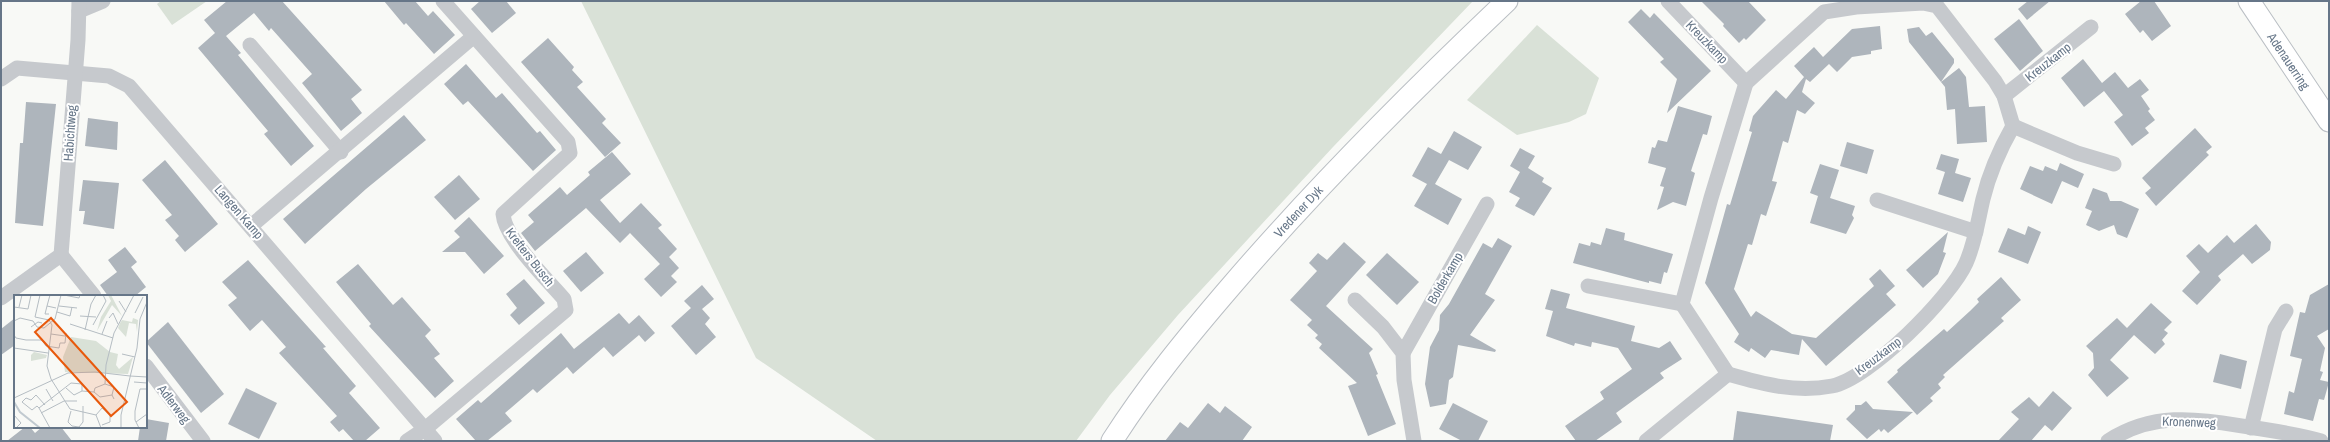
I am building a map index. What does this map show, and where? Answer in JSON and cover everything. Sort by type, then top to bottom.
[{"type":"main road","name":"Vredener Dyk","points":[[1112,441],[1130,413],[1186,339],[1292,215],[1424,80],[1507,1]]},
{"type":"main road","name":"Adenauerring","points":[[2249,1],[2329,121]]},
{"type":"street","points":[[79,6],[103,1]]},
{"type":"street","name":"Krefters Busch","points":[[425,429],[566,310],[564,299],[510,237],[503,222],[503,214],[570,153],[568,142],[443,1]]},
{"type":"street","name":"Kreuzkamp","points":[[1668,1],[1746,82]]},
{"type":"street","points":[[1682,304],[1711,198],[1746,82],[1821,6],[1856,7],[1923,3],[1938,4],[1995,81],[2004,96],[2013,126],[2077,153],[2114,164]]},
{"type":"street","name":"Habichtweg","points":[[61,256],[79,6]]},
{"type":"street","name":"Kreuzkamp","points":[[2004,96],[2092,27]]},
{"type":"street","points":[[251,226],[341,152],[474,36]]},
{"type":"street","points":[[250,45],[341,152]]},
{"type":"street","name":"Langen Kamp","points":[[1,79],[17,68],[109,76],[129,86],[435,441]]},
{"type":"street","name":"Kreuzkamp","points":[[1728,374],[1777,388],[1806,390],[1834,386],[1860,372],[1891,350],[1954,286],[1966,263],[1976,232],[1988,180],[2013,126]]},
{"type":"street","points":[[1877,200],[1976,232]]},
{"type":"street","name":"Bolderkamp","points":[[1403,353],[1487,204]]},
{"type":"street","points":[[1,298],[61,256],[93,295]]},
{"type":"street","points":[[1588,286],[1682,304],[1728,374],[1646,441]]},
{"type":"street","points":[[1355,300],[1383,327],[1403,353],[1404,380],[1414,441]]},
{"type":"street","points":[[2251,428],[2275,329],[2286,311]]},
{"type":"street","name":"Adlerweg","points":[[147,367],[203,441]]},
{"type":"street","name":"Kronenweg","points":[[2108,441],[2120,433],[2153,421],[2182,419],[2205,420],[2251,428],[2277,430],[2321,441]]},
{"type":"street","points":[[407,441],[425,429]]},
{"type":"shaded area","points":[[161,1],[207,1],[172,25],[157,4]]},
{"type":"shaded area","points":[[581,1],[1473,1],[1333,147],[1178,315],[1110,395],[1076,441],[877,441],[756,358]]},
{"type":"shaded area","points":[[1537,25],[1599,78],[1586,114],[1569,122],[1517,135],[1467,100]]},
{"type":"building","points":[[227,1],[282,1],[362,90],[351,99],[362,113],[341,131],[302,83],[312,74],[271,28],[269,31],[254,13],[226,36],[241,53],[238,55],[314,146],[291,166],[264,134],[268,131],[198,48],[215,33],[204,20]]},
{"type":"building","points":[[384,1],[415,1],[428,16],[433,11],[455,35],[434,54],[406,23],[404,25]]},
{"type":"building","points":[[480,1],[506,1],[516,13],[492,33],[471,9]]},
{"type":"building","points":[[1701,1],[1748,1],[1766,20],[1746,40],[1744,38],[1739,43],[1723,26],[1724,24]]},
{"type":"building","points":[[2028,1],[2050,1],[2027,20],[2018,9]]},
{"type":"building","points":[[2141,1],[2154,1],[2171,26],[2152,41],[2143,30],[2140,33],[2125,14]]},
{"type":"building","points":[[1641,9],[1650,18],[1654,13],[1711,71],[1667,113],[1677,79],[1660,62],[1664,59],[1628,22]]},
{"type":"building","points":[[2019,19],[2043,51],[2020,71],[1994,39]]},
{"type":"building","points":[[1880,26],[1882,49],[1871,51],[1871,54],[1852,57],[1837,72],[1829,64],[1810,82],[1806,79],[1802,92],[1815,103],[1805,114],[1797,110],[1788,143],[1783,141],[1772,181],[1777,182],[1766,216],[1761,214],[1752,245],[1748,244],[1734,289],[1751,317],[1756,311],[1792,334],[1816,338],[1874,286],[1869,279],[1880,269],[1895,286],[1886,294],[1896,305],[1826,366],[1802,339],[1799,355],[1771,350],[1765,358],[1751,348],[1749,352],[1734,342],[1739,334],[1705,283],[1727,204],[1730,205],[1752,132],[1749,131],[1753,116],[1776,90],[1786,99],[1804,77],[1794,66],[1814,47],[1823,57],[1852,29]]},
{"type":"building","points":[[1919,27],[1926,36],[1932,32],[1954,59],[1954,63],[1941,82],[1909,42],[1907,29]]},
{"type":"building","points":[[548,38],[574,67],[572,70],[583,82],[577,87],[606,119],[602,123],[621,143],[605,157],[521,62]]},
{"type":"building","points":[[2083,59],[2102,83],[2115,72],[2128,88],[2140,79],[2149,90],[2141,96],[2150,109],[2148,111],[2155,120],[2145,128],[2149,133],[2132,146],[2114,122],[2123,115],[2104,91],[2084,107],[2061,78]]},
{"type":"building","points":[[466,64],[496,98],[502,93],[537,133],[540,131],[556,150],[533,171],[468,101],[463,105],[444,84]]},
{"type":"building","points":[[1959,68],[1966,77],[1969,107],[1985,106],[1987,142],[1957,144],[1955,109],[1947,110],[1945,87],[1941,82]]},
{"type":"building","points":[[26,102],[56,104],[43,226],[15,223],[20,143],[23,143]]},
{"type":"building","points":[[1678,106],[1712,116],[1707,135],[1703,134],[1691,171],[1695,173],[1686,206],[1673,202],[1657,210],[1664,187],[1660,186],[1666,168],[1648,163],[1652,147],[1655,148],[1658,140],[1667,142]]},
{"type":"building","points":[[404,115],[426,140],[366,189],[305,244],[283,219]]},
{"type":"building","points":[[88,118],[118,122],[117,150],[85,146]]},
{"type":"building","points":[[2195,128],[2212,147],[2206,152],[2209,155],[2156,206],[2145,193],[2151,188],[2142,178]]},
{"type":"building","points":[[1454,131],[1482,147],[1468,170],[1449,160],[1435,184],[1462,199],[1448,225],[1414,206],[1427,184],[1412,176],[1428,147],[1441,154]]},
{"type":"building","points":[[1847,142],[1874,150],[1867,174],[1840,166]]},
{"type":"building","points":[[1520,148],[1535,156],[1528,168],[1544,178],[1542,182],[1552,188],[1534,216],[1515,206],[1520,198],[1509,192],[1520,172],[1510,166]]},
{"type":"building","points":[[612,152],[631,174],[600,200],[620,223],[641,203],[662,225],[658,228],[677,249],[669,257],[679,268],[671,276],[677,282],[661,297],[644,279],[660,264],[630,233],[620,243],[586,208],[535,251],[521,233],[534,222],[528,215],[560,187],[567,195],[590,175],[588,172]]},
{"type":"building","points":[[1941,154],[1959,159],[1955,173],[1971,178],[1963,202],[1938,194],[1945,172],[1936,169]]},
{"type":"building","points":[[165,160],[218,224],[185,252],[175,240],[179,236],[165,220],[172,215],[142,180]]},
{"type":"building","points":[[2060,163],[2084,174],[2078,188],[2062,181],[2052,204],[2020,189],[2030,166],[2043,171],[2045,166],[2057,171]]},
{"type":"building","points":[[1820,164],[1839,170],[1830,198],[1855,206],[1852,215],[1854,218],[1846,234],[1810,223],[1818,196],[1810,193]]},
{"type":"building","points":[[459,175],[480,199],[455,220],[434,197]]},
{"type":"building","points":[[83,180],[119,183],[114,229],[83,224],[85,211],[79,211]]},
{"type":"building","points":[[2093,188],[2107,193],[2110,201],[2121,201],[2139,209],[2127,238],[2117,234],[2114,225],[2099,231],[2086,225],[2092,211],[2085,208]]},
{"type":"building","points":[[469,217],[504,256],[484,274],[465,252],[442,252],[460,237],[454,231]]},
{"type":"building","points":[[2256,224],[2271,242],[2270,250],[2252,264],[2243,254],[2218,276],[2221,280],[2197,305],[2182,291],[2200,272],[2186,256],[2199,244],[2208,253],[2227,235],[2234,243]]},
{"type":"building","points":[[2028,226],[2041,232],[2028,264],[1998,252],[2008,228],[2025,235]]},
{"type":"building","points":[[1606,228],[1625,233],[1624,240],[1673,254],[1667,273],[1664,272],[1661,284],[1649,281],[1649,283],[1573,263],[1579,243],[1590,246],[1591,242],[1601,245]]},
{"type":"building","points":[[1948,232],[1943,252],[1946,253],[1938,274],[1923,288],[1906,270]]},
{"type":"building","points":[[1498,238],[1512,246],[1485,294],[1495,300],[1470,335],[1496,350],[1495,352],[1458,345],[1453,377],[1449,380],[1446,404],[1430,407],[1425,384],[1430,347],[1439,330],[1440,315],[1449,304],[1483,243],[1492,248]]},
{"type":"building","points":[[1344,242],[1366,262],[1326,306],[1373,349],[1369,353],[1378,374],[1376,375],[1396,424],[1368,436],[1348,386],[1357,383],[1319,348],[1322,344],[1315,338],[1318,335],[1307,325],[1312,320],[1290,300],[1317,271],[1309,263],[1318,253],[1327,260]]},
{"type":"building","points":[[125,247],[137,262],[131,267],[146,287],[136,295],[107,295],[100,285],[117,272],[108,260]]},
{"type":"building","points":[[586,252],[604,273],[581,292],[563,271]]},
{"type":"building","points":[[1387,253],[1419,282],[1397,305],[1366,275]]},
{"type":"building","points":[[248,260],[326,347],[323,348],[356,386],[349,393],[380,428],[365,441],[354,441],[343,429],[339,432],[330,422],[337,416],[279,353],[286,347],[262,320],[250,331],[228,305],[237,298],[222,282]]},
{"type":"building","points":[[358,264],[393,305],[402,297],[431,330],[425,336],[440,354],[434,358],[454,381],[435,398],[369,326],[371,324],[336,282]]},
{"type":"building","points":[[2001,277],[2021,300],[2001,318],[2004,321],[1943,375],[1945,377],[1938,384],[1941,388],[1930,398],[1933,401],[1917,415],[1887,382],[1898,372],[1897,370],[1944,329],[1947,332],[1970,311],[1979,302],[1977,299]]},
{"type":"building","points":[[524,279],[545,303],[519,325],[510,315],[517,308],[506,294]]},
{"type":"building","points":[[2329,284],[2329,329],[2317,336],[2325,348],[2320,371],[2323,372],[2320,380],[2329,382],[2324,400],[2319,399],[2313,421],[2284,414],[2289,391],[2294,393],[2302,359],[2290,356],[2300,312],[2305,313],[2310,295]]},
{"type":"building","points":[[702,285],[714,299],[702,309],[710,318],[705,324],[716,337],[696,355],[671,326],[691,308],[684,301]]},
{"type":"building","points":[[1551,289],[1570,294],[1566,308],[1635,326],[1631,341],[1659,348],[1670,341],[1682,359],[1660,373],[1664,378],[1616,413],[1622,422],[1595,441],[1576,441],[1565,426],[1604,399],[1600,392],[1632,369],[1618,348],[1592,342],[1591,347],[1575,343],[1574,346],[1546,336],[1553,311],[1545,309]]},
{"type":"building","points":[[2151,303],[2172,322],[2164,330],[2168,333],[2162,340],[2165,344],[2155,354],[2134,335],[2110,360],[2129,378],[2107,397],[2088,375],[2094,368],[2093,353],[2086,346],[2117,318],[2127,328]]},
{"type":"building","points":[[619,313],[629,324],[639,315],[655,333],[645,342],[639,335],[613,357],[604,347],[573,374],[567,367],[537,393],[533,389],[505,413],[512,421],[487,441],[476,441],[456,419],[478,400],[481,403],[561,333],[574,349]]},
{"type":"building","points":[[14,319],[14,346],[1,355],[1,329]]},
{"type":"building","points":[[168,322],[224,394],[201,413],[147,343],[147,341]]},
{"type":"building","points":[[2220,354],[2247,361],[2241,389],[2213,382]]},
{"type":"building","points":[[246,388],[277,403],[259,439],[228,424]]},
{"type":"building","points":[[2053,391],[2072,408],[2052,431],[2045,425],[2031,441],[1998,441],[2019,419],[2011,412],[2029,397],[2039,407]]},
{"type":"building","points":[[1866,401],[1873,409],[1913,412],[1888,433],[1884,429],[1881,432],[1879,429],[1867,439],[1846,419],[1855,410],[1855,405],[1861,405]]},
{"type":"building","points":[[1208,403],[1220,413],[1225,406],[1252,427],[1242,441],[1165,441],[1180,422],[1188,428]]},
{"type":"building","points":[[1453,403],[1488,421],[1478,441],[1462,441],[1439,429]]},
{"type":"building","points":[[1737,411],[1833,425],[1830,441],[1733,441]]},
{"type":"building","points":[[147,419],[169,423],[166,441],[138,441],[140,428],[147,428]]},
{"type":"building","points":[[24,428],[31,428],[35,433],[41,428],[62,428],[72,441],[7,441]]}]
